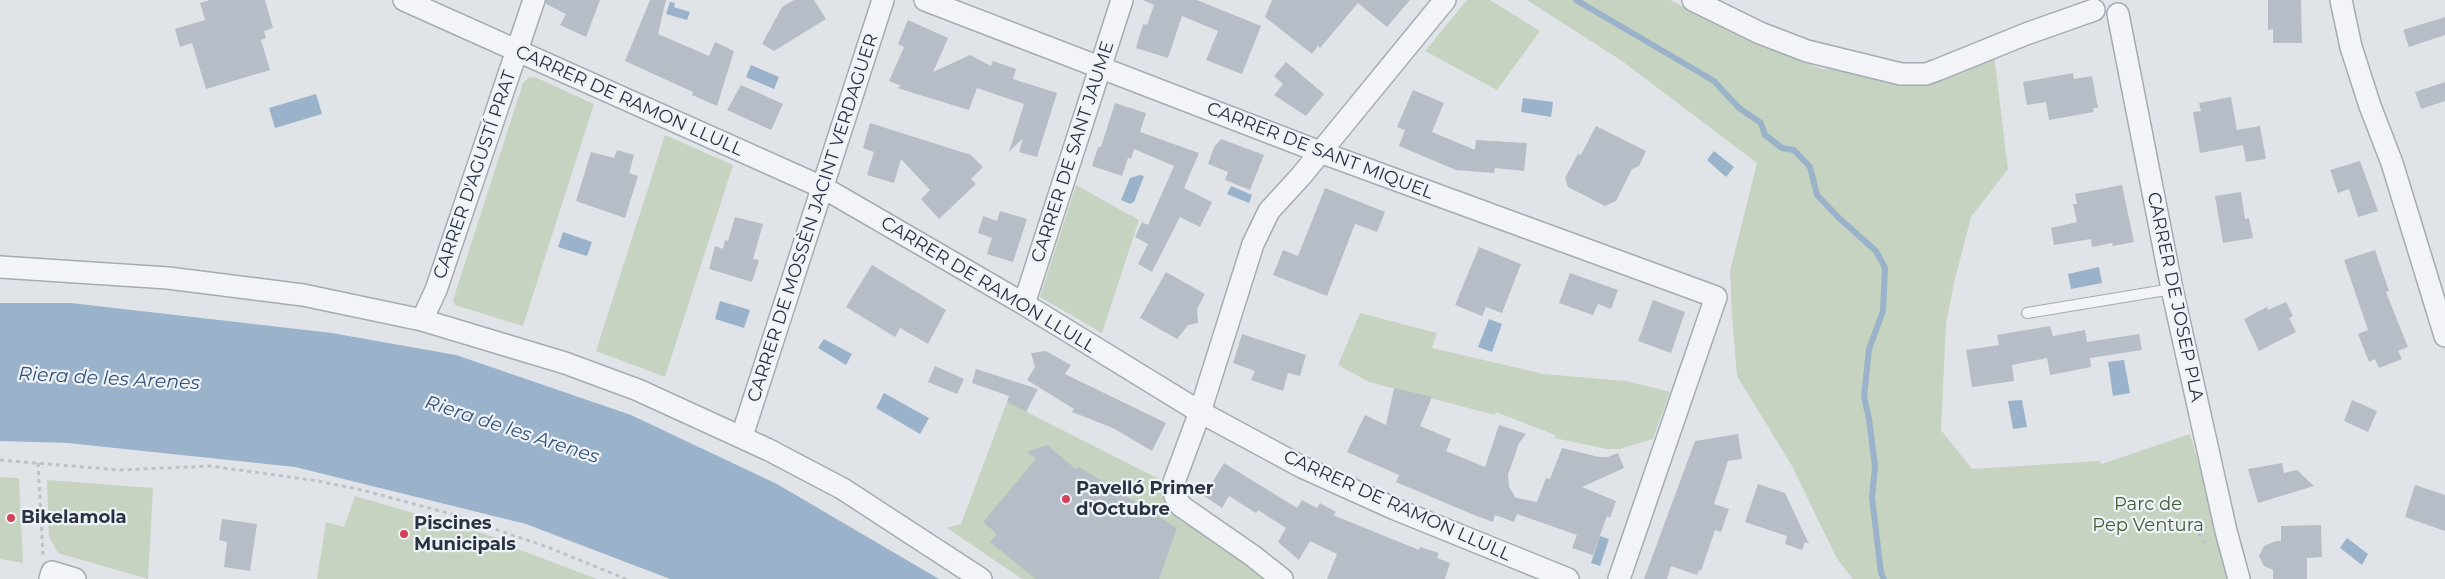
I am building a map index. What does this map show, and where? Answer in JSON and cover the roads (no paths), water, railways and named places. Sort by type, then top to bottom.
[{"type":"street","name":"CARRER DE RAMON LLULL","points":[[404,0],[824,188],[1024,304],[1200,412],[1310,471],[1395,509],[1568,579]]},
{"type":"street","name":"CARRER D'AGUSTÍ PRAT","points":[[422,320],[436,290],[534,0]]},
{"type":"street","name":"CARRER DE MOSSÈN JACINT VERDAGUER","points":[[742,436],[824,188],[883,0]]},
{"type":"street","name":"CARRER DE SANT MIQUEL","points":[[925,0],[1320,152],[1716,297],[1619,579]]},
{"type":"street","name":"CARRER DE SANT JAUME","points":[[1024,304],[1122,0]]},
{"type":"street","points":[[1282,579],[1253,556],[1181,506],[1175,496],[1174,482],[1200,412],[1259,229],[1269,211],[1446,0]]},
{"type":"street","points":[[1694,0],[1760,32],[1807,51],[1901,74],[1926,74],[2095,5],[2100,18],[2108,20],[2118,7]]},
{"type":"street","points":[[2341,0],[2354,55],[2394,172],[2445,336]]},
{"type":"street","name":"CARRER DE JOSEP PLA","points":[[2118,7],[2172,289],[2226,531],[2239,579]]},
{"type":"street","points":[[0,267],[114,273],[303,295],[422,320],[566,363],[638,390],[742,436],[843,490],[981,579]]},
{"type":"street","points":[[51,576],[75,579]]},
{"type":"lane","points":[[2028,314],[2172,289]]},
{"type":"water","points":[[670,2],[675,3],[674,7],[690,12],[687,20],[666,14]]},
{"type":"water","points":[[751,65],[779,77],[774,89],[746,77]]},
{"type":"water","points":[[316,94],[322,114],[275,128],[269,108]]},
{"type":"water","points":[[1523,98],[1553,102],[1551,117],[1521,112]]},
{"type":"water","points":[[1714,151],[1734,167],[1726,177],[1707,160]]},
{"type":"water","points":[[1140,175],[1144,176],[1134,202],[1130,204],[1121,200],[1130,178]]},
{"type":"water","points":[[1231,186],[1252,195],[1249,203],[1227,194]]},
{"type":"water","points":[[563,232],[592,242],[587,256],[558,247]]},
{"type":"water","points":[[2099,267],[2102,283],[2071,289],[2068,274]]},
{"type":"water","points":[[720,301],[750,310],[744,328],[715,319]]},
{"type":"water","name":"Riera de les Arenes","points":[[0,303],[71,303],[332,333],[456,355],[631,415],[777,484],[939,579],[670,579],[526,524],[295,467],[68,443],[0,441]]},
{"type":"water","points":[[1489,319],[1502,324],[1492,352],[1478,347]]},
{"type":"water","points":[[824,339],[852,354],[846,365],[818,348]]},
{"type":"water","points":[[2124,360],[2130,393],[2113,396],[2108,362]]},
{"type":"water","points":[[884,393],[929,418],[920,434],[876,408]]},
{"type":"water","points":[[2022,400],[2027,427],[2013,429],[2008,401]]},
{"type":"water","points":[[1600,536],[1609,539],[1600,566],[1591,563]]},
{"type":"water","points":[[2347,538],[2368,554],[2362,565],[2340,548]]},
{"type":"waterway","points":[[1576,0],[1714,81],[1739,108],[1761,123],[1765,135],[1782,148],[1794,150],[1810,167],[1817,195],[1840,219],[1876,251],[1885,268],[1883,311],[1869,349],[1864,397],[1875,466],[1872,498],[1881,573],[1884,579]]},
{"type":"place","name":"Pavelló Primer d'Octubre","points":[[1066,499]]},
{"type":"place","name":"Bikelamola","points":[[11,518]]},
{"type":"place","name":"Piscines Municipals","points":[[404,534]]},
{"type":"park label","name":"Parc de Pep Ventura","points":[[2148,515]]}]
